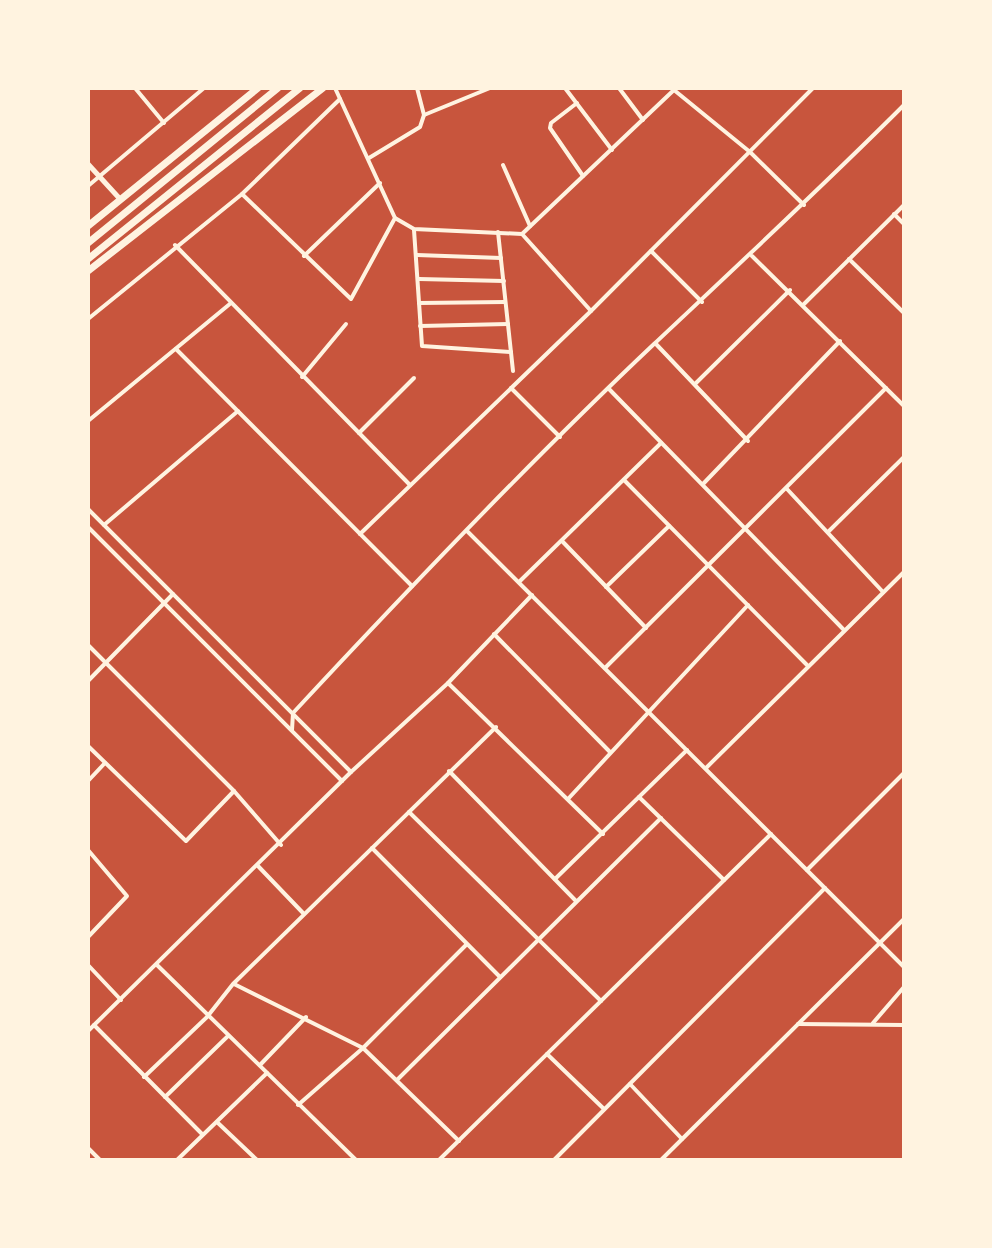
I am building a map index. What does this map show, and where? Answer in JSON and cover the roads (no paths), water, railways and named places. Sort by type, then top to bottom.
[{"type":"highway","points":[[88,226],[258,88]]},
{"type":"highway","points":[[88,243],[278,88]]},
{"type":"highway","points":[[88,259],[185,184],[300,88]]},
{"type":"highway","points":[[88,271],[323,88]]},
{"type":"highway","points":[[165,163],[174,173]]},
{"type":"highway","points":[[185,184],[191,192]]},
{"type":"street","points":[[135,88],[164,123]]},
{"type":"street","points":[[88,186],[204,88]]},
{"type":"street","points":[[335,88],[395,218],[414,229],[522,234],[591,311]]},
{"type":"street","points":[[369,158],[420,127],[424,115],[417,88]]},
{"type":"street","points":[[424,115],[490,88]]},
{"type":"street","points":[[565,88],[612,150]]},
{"type":"street","points":[[619,88],[643,120]]},
{"type":"street","points":[[360,534],[591,311],[813,88]]},
{"type":"street","points":[[522,234],[675,89],[750,152],[804,205]]},
{"type":"street","points":[[88,319],[175,245],[242,194],[340,99]]},
{"type":"street","points":[[577,103],[551,123],[550,128],[583,176]]},
{"type":"street","points":[[292,730],[293,713],[466,530],[655,343],[752,255],[904,105]]},
{"type":"street","points":[[88,164],[120,199]]},
{"type":"street","points":[[503,165],[530,226]]},
{"type":"street","points":[[304,256],[380,182]]},
{"type":"street","points":[[242,194],[351,299],[395,218]]},
{"type":"street","points":[[804,304],[904,205]]},
{"type":"street","points":[[894,214],[904,224]]},
{"type":"street","points":[[414,229],[422,346],[511,352]]},
{"type":"street","points":[[498,232],[513,371]]},
{"type":"street","points":[[175,245],[410,485]]},
{"type":"street","points":[[651,251],[702,302]]},
{"type":"street","points":[[417,255],[501,258]]},
{"type":"street","points":[[752,255],[904,406]]},
{"type":"street","points":[[849,259],[904,313]]},
{"type":"street","points":[[419,279],[504,281]]},
{"type":"street","points":[[696,383],[790,290]]},
{"type":"street","points":[[419,303],[506,302]]},
{"type":"street","points":[[88,421],[231,303]]},
{"type":"street","points":[[302,377],[346,324]]},
{"type":"street","points":[[420,326],[508,324]]},
{"type":"street","points":[[703,485],[840,341]]},
{"type":"street","points":[[655,343],[748,441]]},
{"type":"street","points":[[176,349],[412,586]]},
{"type":"street","points":[[359,433],[414,378]]},
{"type":"street","points":[[511,387],[560,437]]},
{"type":"street","points":[[605,668],[747,530],[886,388]]},
{"type":"street","points":[[609,389],[843,629]]},
{"type":"street","points":[[104,525],[238,411]]},
{"type":"street","points":[[519,582],[661,443]]},
{"type":"street","points":[[829,531],[904,457]]},
{"type":"street","points":[[624,480],[807,665]]},
{"type":"street","points":[[786,488],[883,592]]},
{"type":"street","points":[[88,509],[351,772]]},
{"type":"street","points":[[606,587],[669,526]]},
{"type":"street","points":[[88,527],[342,781]]},
{"type":"street","points":[[466,530],[651,711],[904,967]]},
{"type":"street","points":[[562,541],[646,628]]},
{"type":"street","points":[[706,768],[843,629],[904,572]]},
{"type":"street","points":[[88,681],[173,594]]},
{"type":"street","points":[[88,1031],[281,845],[351,772],[448,683],[532,595]]},
{"type":"street","points":[[568,799],[748,605]]},
{"type":"street","points":[[494,634],[610,752]]},
{"type":"street","points":[[88,645],[234,791],[281,845]]},
{"type":"street","points":[[448,683],[603,834]]},
{"type":"street","points":[[144,1077],[207,1017],[233,984],[496,727]]},
{"type":"street","points":[[88,746],[186,841],[234,791]]},
{"type":"street","points":[[555,879],[687,750]]},
{"type":"street","points":[[88,781],[105,763]]},
{"type":"street","points":[[449,771],[576,901]]},
{"type":"street","points":[[807,870],[904,773]]},
{"type":"street","points":[[639,797],[724,880]]},
{"type":"street","points":[[409,812],[601,1001]]},
{"type":"street","points":[[397,1080],[661,818]]},
{"type":"street","points":[[439,1160],[771,834]]},
{"type":"street","points":[[371,847],[500,977]]},
{"type":"street","points":[[88,850],[127,896],[88,937]]},
{"type":"street","points":[[258,866],[304,914]]},
{"type":"street","points":[[554,1160],[825,888]]},
{"type":"street","points":[[661,1160],[904,919]]},
{"type":"street","points":[[298,1105],[363,1048],[466,945]]},
{"type":"street","points":[[88,965],[121,1000]]},
{"type":"street","points":[[157,965],[356,1160]]},
{"type":"street","points":[[233,984],[306,1017],[363,1048],[459,1141]]},
{"type":"street","points":[[873,1023],[904,987]]},
{"type":"street","points":[[259,1065],[306,1017]]},
{"type":"street","points":[[93,1024],[202,1134]]},
{"type":"street","points":[[798,1024],[904,1025]]},
{"type":"street","points":[[165,1097],[228,1036]]},
{"type":"street","points":[[547,1054],[604,1109]]},
{"type":"street","points":[[178,1160],[267,1073]]},
{"type":"street","points":[[630,1084],[682,1139]]},
{"type":"street","points":[[218,1123],[257,1160]]},
{"type":"street","points":[[88,1148],[100,1160]]},
{"type":"street","points":[[344,1160],[350,1153]]}]
